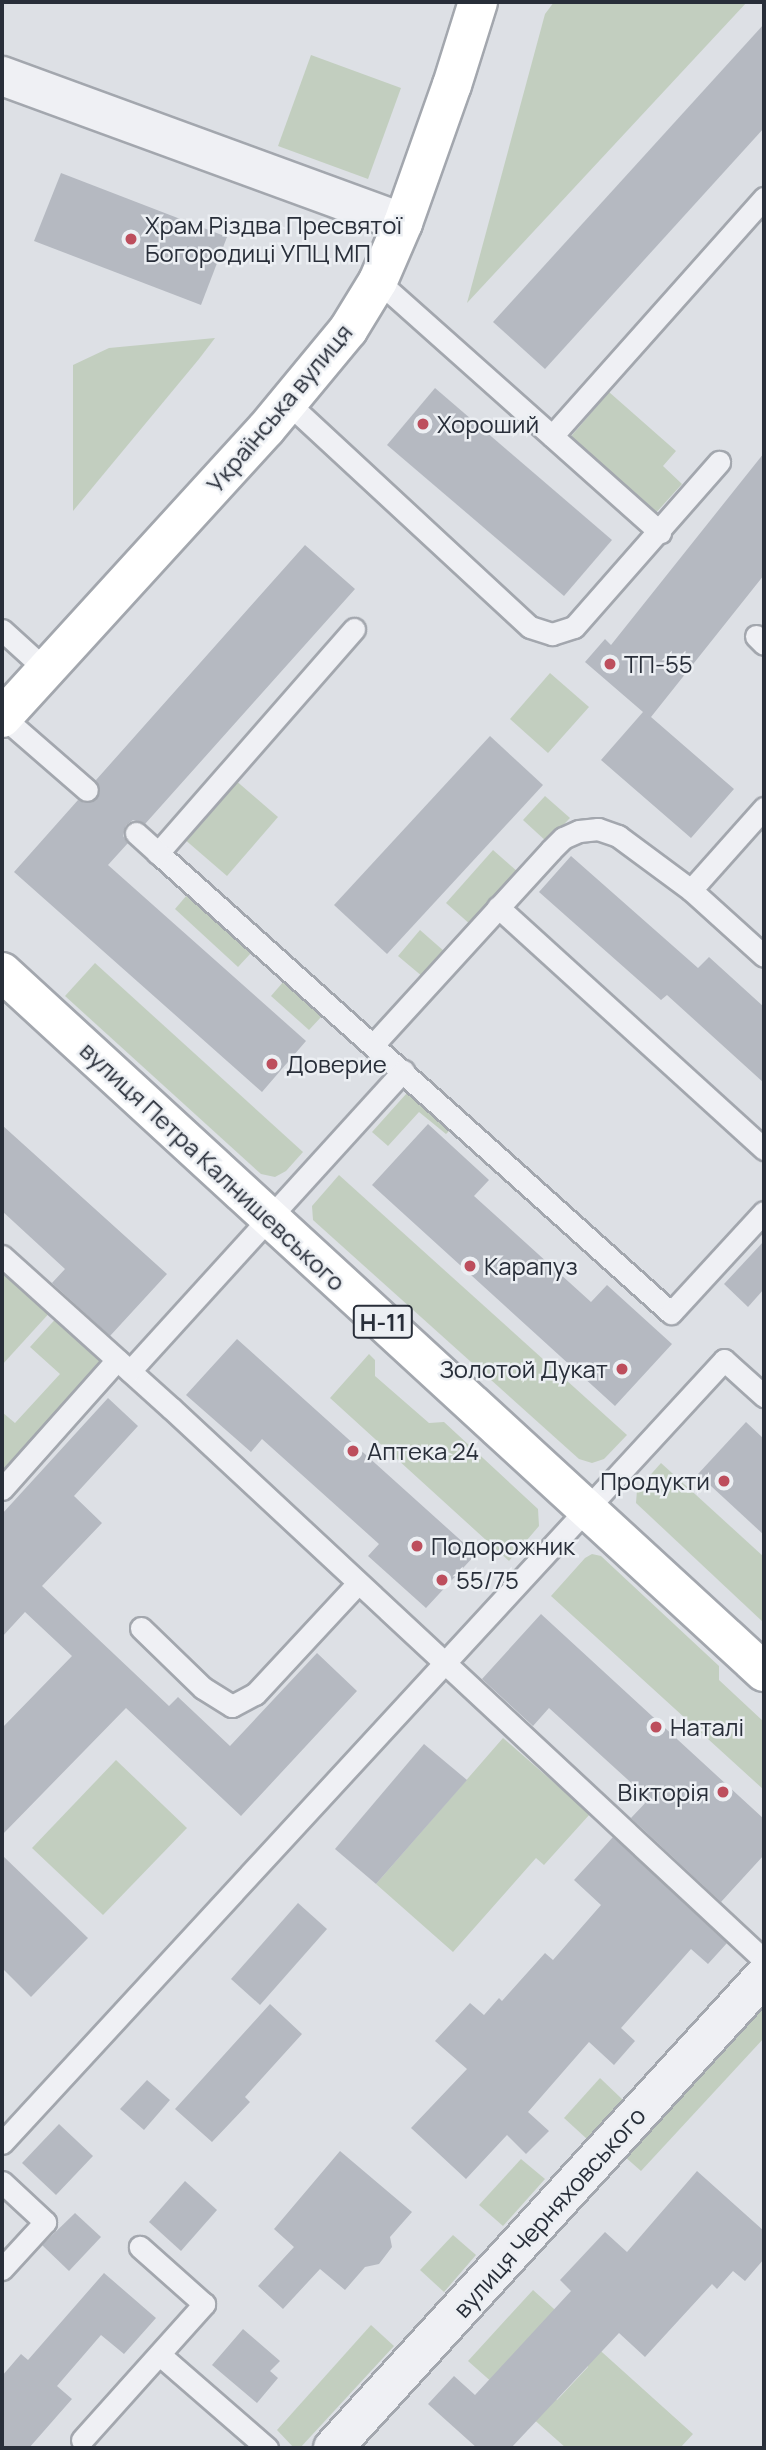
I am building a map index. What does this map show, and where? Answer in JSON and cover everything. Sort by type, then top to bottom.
[{"type":"main road","name":"Українська вулиця","points":[[2,717],[289,404],[348,330],[378,281],[403,223],[452,86],[478,2]]},
{"type":"main road","name":"вулиця Петра Калнишевського","points":[[2,972],[764,1672]]},
{"type":"street","points":[[2,76],[403,223]]},
{"type":"street","name":"вулиця Черняховського","points":[[333,2448],[764,1976]]},
{"type":"lane","points":[[552,436],[764,198]]},
{"type":"lane","points":[[378,281],[660,532]]},
{"type":"lane","points":[[289,404],[530,627],[552,634],[575,627],[719,462]]},
{"type":"lane","points":[[158,853],[354,629]]},
{"type":"lane","points":[[2,630],[47,671]]},
{"type":"lane","points":[[2,717],[87,790]]},
{"type":"lane","points":[[691,890],[764,808]]},
{"type":"lane","points":[[373,1045],[563,838],[579,831],[598,829],[618,836],[691,890],[764,956]]},
{"type":"lane","points":[[136,833],[671,1313],[764,1212]]},
{"type":"lane","points":[[498,907],[764,1149]]},
{"type":"lane","points":[[2,1489],[270,1219],[403,1071]]},
{"type":"lane","points":[[4,1263],[124,1366],[764,1960]]},
{"type":"lane","points":[[4,2134],[445,1664],[724,1360],[764,1396]]},
{"type":"lane","points":[[141,1628],[203,1688],[232,1706],[255,1694],[358,1583]]},
{"type":"lane","points":[[2,2182],[45,2222],[2,2269]]},
{"type":"lane","points":[[82,2440],[204,2304],[141,2247]]},
{"type":"lane","points":[[160,2355],[267,2448]]},
{"type":"green space","points":[[554,2],[747,2],[467,303],[545,14]]},
{"type":"green space","points":[[311,55],[401,88],[368,179],[278,146]]},
{"type":"green space","points":[[215,338],[73,511],[73,365],[109,348]]},
{"type":"green space","points":[[609,392],[676,451],[663,466],[682,484],[654,515],[567,441]]},
{"type":"green space","points":[[550,673],[589,707],[548,753],[510,719]]},
{"type":"green space","points":[[234,779],[278,817],[227,876],[183,838]]},
{"type":"green space","points":[[545,796],[570,818],[547,842],[523,820]]},
{"type":"green space","points":[[493,850],[518,872],[471,925],[446,903]]},
{"type":"green space","points":[[187,895],[251,953],[238,967],[175,909]]},
{"type":"green space","points":[[420,930],[445,952],[423,977],[398,956]]},
{"type":"green space","points":[[95,963],[303,1152],[286,1171],[275,1177],[261,1174],[65,996]]},
{"type":"green space","points":[[284,981],[322,1016],[309,1030],[271,996]]},
{"type":"green space","points":[[415,1084],[457,1123],[446,1134],[419,1112],[388,1146],[372,1132]]},
{"type":"green space","points":[[339,1175],[627,1435],[604,1459],[592,1463],[579,1459],[313,1220],[312,1206]]},
{"type":"green space","points":[[10,1270],[53,1309],[2,1365],[2,1278]]},
{"type":"green space","points":[[60,1314],[112,1361],[2,1482],[2,1412],[15,1423],[60,1374],[30,1347]]},
{"type":"green space","points":[[369,1354],[375,1360],[375,1376],[429,1423],[444,1422],[538,1509],[539,1526],[509,1561],[330,1398]]},
{"type":"green space","points":[[661,1463],[764,1557],[764,1623],[636,1503],[637,1490]]},
{"type":"green space","points":[[592,1554],[601,1556],[719,1666],[719,1680],[764,1722],[764,1790],[551,1596],[585,1558]]},
{"type":"green space","points":[[503,1738],[590,1814],[544,1865],[536,1858],[453,1952],[376,1884]]},
{"type":"green space","points":[[116,1760],[187,1828],[103,1915],[32,1848]]},
{"type":"green space","points":[[764,2002],[764,2038],[641,2171],[624,2156]]},
{"type":"green space","points":[[600,2078],[623,2100],[587,2139],[564,2118]]},
{"type":"green space","points":[[521,2159],[545,2179],[503,2226],[479,2205]]},
{"type":"green space","points":[[453,2235],[476,2255],[444,2292],[420,2270]]},
{"type":"green space","points":[[533,2290],[693,2434],[680,2448],[566,2448],[468,2361]],"holes":[[[510,2357],[588,2366],[557,2400]]]},
{"type":"green space","points":[[371,2325],[394,2346],[300,2448],[294,2448],[277,2430]]},
{"type":"building","points":[[764,24],[764,128],[545,369],[493,322]]},
{"type":"building","name":"Храм Різдва Пресвятої Богородиці УПЦ МП","points":[[61,173],[227,237],[201,305],[34,241]]},
{"type":"building","points":[[435,388],[612,540],[564,596],[387,445]]},
{"type":"building","points":[[764,453],[764,575],[651,717],[734,789],[691,838],[601,760],[643,712],[585,662],[605,639],[611,645]]},
{"type":"building","points":[[305,545],[355,589],[145,824],[133,820],[126,825],[123,836],[128,843],[108,865],[306,1041],[262,1092],[14,872],[78,800],[85,803],[96,799],[100,792],[96,780]]},
{"type":"building","points":[[490,736],[543,785],[387,954],[334,905]]},
{"type":"building","points":[[571,856],[698,968],[709,957],[764,1007],[764,1083],[667,995],[661,1000],[539,892]]},
{"type":"building","points":[[428,1124],[489,1180],[474,1196],[591,1302],[607,1285],[672,1344],[615,1406],[372,1185]]},
{"type":"building","points":[[2,1125],[167,1274],[110,1336],[52,1283],[65,1269],[2,1211]]},
{"type":"building","points":[[764,1241],[764,1289],[748,1307],[724,1284]]},
{"type":"building","points":[[237,1339],[476,1554],[426,1608],[368,1556],[379,1544],[262,1439],[251,1452],[186,1395]]},
{"type":"building","points":[[108,1398],[138,1426],[74,1496],[102,1523],[42,1586],[169,1706],[178,1697],[230,1746],[317,1653],[357,1691],[241,1816],[126,1708],[2,1835],[2,1728],[72,1656],[25,1612],[2,1637],[2,1514]]},
{"type":"building","points":[[746,1422],[764,1439],[764,1535],[698,1474]]},
{"type":"building","points":[[541,1614],[764,1819],[764,1855],[721,1902],[631,1818],[649,1799],[549,1708],[533,1726],[482,1679]]},
{"type":"building","points":[[424,1744],[467,1780],[376,1884],[335,1849]]},
{"type":"building","points":[[613,1837],[727,1943],[708,1964],[691,1949],[621,2028],[635,2041],[614,2065],[589,2042],[528,2112],[549,2131],[526,2154],[507,2135],[466,2179],[411,2128],[467,2069],[435,2041],[470,2003],[484,2015],[499,1998],[502,2001],[545,1953],[553,1960],[601,1905],[574,1880]]},
{"type":"building","points":[[2,1855],[88,1938],[31,1997],[2,1968]]},
{"type":"building","points":[[298,1903],[327,1929],[260,2005],[231,1979]]},
{"type":"building","points":[[270,2004],[302,2034],[245,2097],[250,2102],[212,2142],[175,2109]]},
{"type":"building","points":[[147,2080],[170,2100],[144,2130],[120,2109]]},
{"type":"building","points":[[59,2124],[93,2156],[56,2195],[22,2163]]},
{"type":"building","points":[[340,2151],[412,2212],[390,2237],[392,2247],[379,2264],[365,2267],[345,2290],[320,2269],[283,2309],[258,2286],[294,2247],[274,2229]]},
{"type":"building","points":[[697,2171],[764,2231],[764,2259],[745,2281],[733,2271],[717,2289],[712,2284],[645,2357],[619,2333],[511,2448],[477,2448],[428,2404],[454,2376],[475,2395],[571,2291],[560,2280],[605,2232],[627,2252]]},
{"type":"building","points":[[185,2181],[217,2210],[181,2251],[149,2222]]},
{"type":"building","points":[[75,2213],[101,2237],[69,2271],[42,2245]]},
{"type":"building","points":[[104,2273],[156,2318],[124,2354],[101,2335],[57,2386],[72,2399],[29,2448],[2,2448],[2,2376],[21,2354],[28,2360]]},
{"type":"building","points":[[243,2329],[280,2361],[270,2371],[278,2378],[257,2403],[212,2365]]},
{"type":"place","name":"Храм Різдва Пресвятої Богородиці УПЦ МП","points":[[131,239]]},
{"type":"place","name":"Хороший","points":[[423,424]]},
{"type":"place","name":"ТП-55","points":[[610,664]]},
{"type":"place","name":"Доверие","points":[[272,1064]]},
{"type":"place","name":"Карапуз","points":[[470,1266]]},
{"type":"place","name":"Золотой Дукат","points":[[622,1369]]},
{"type":"place","name":"Аптека 24","points":[[353,1451]]},
{"type":"place","name":"Продукти","points":[[724,1481]]},
{"type":"place","name":"Подорожник","points":[[417,1546]]},
{"type":"place","name":"55/75","points":[[442,1580]]},
{"type":"place","name":"Наталі","points":[[656,1727]]},
{"type":"place","name":"Вікторія","points":[[723,1792]]}]
